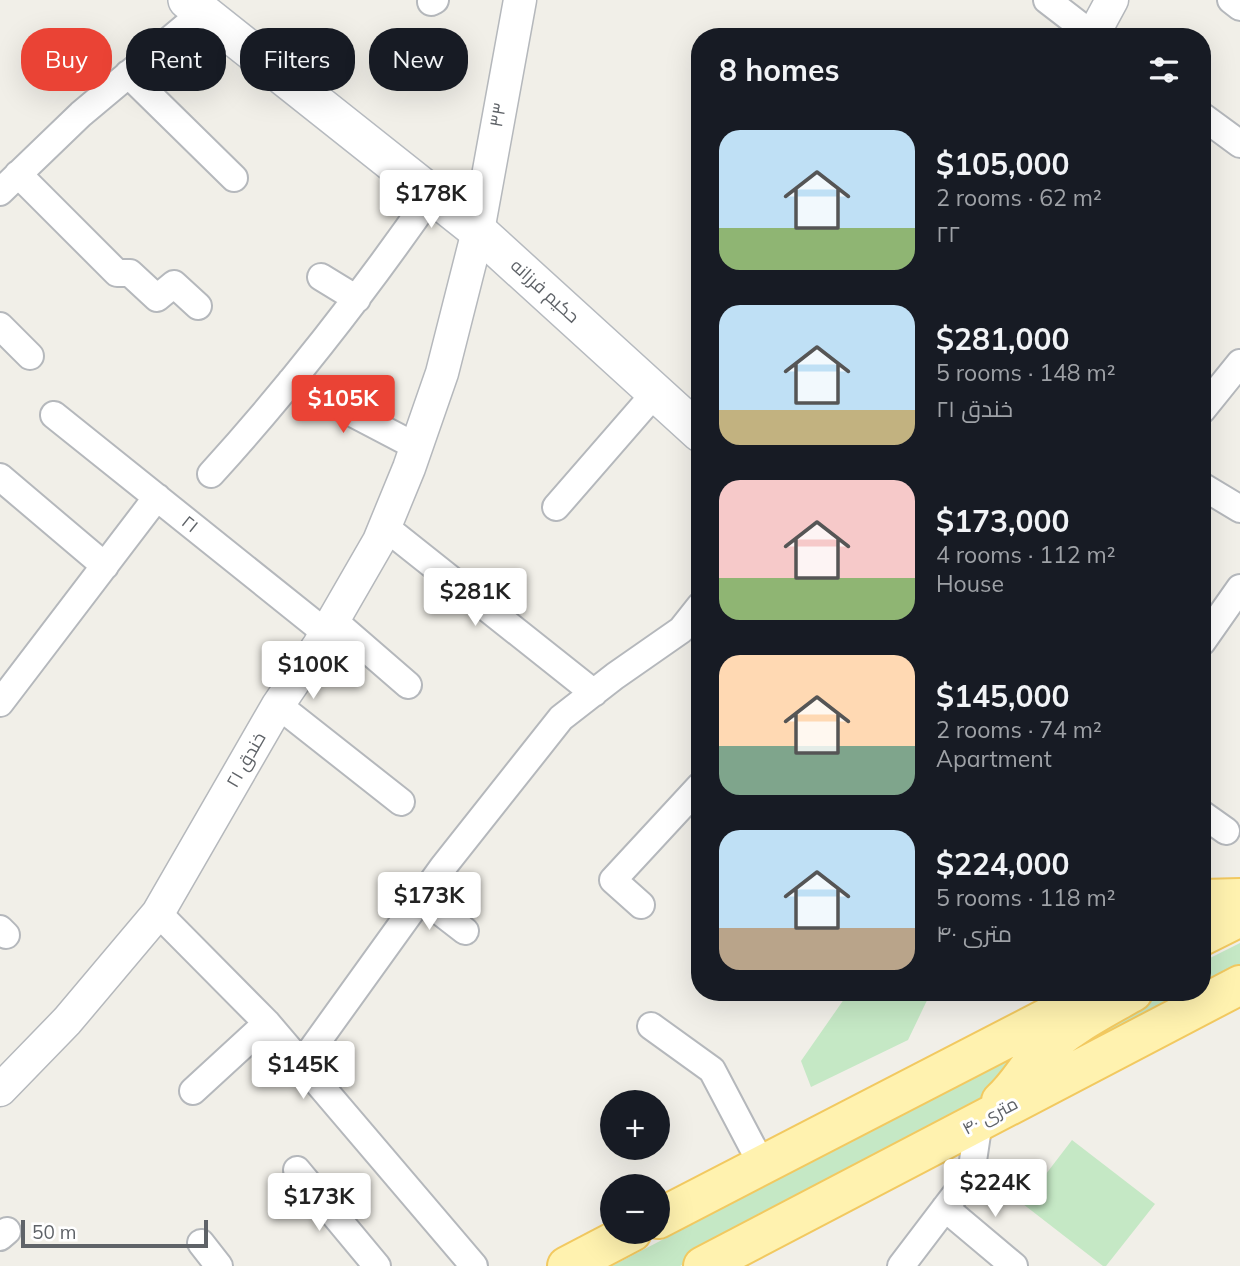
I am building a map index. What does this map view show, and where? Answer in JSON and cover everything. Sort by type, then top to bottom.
[{"type":"main road","name":"حکیم فرزانه","points":[[195,6],[478,231],[691,424]]},
{"type":"main road","points":[[1211,899],[1240,898]]},
{"type":"main road","points":[[1211,932],[1240,917]]},
{"type":"main road","points":[[1211,944],[1219,946],[1240,935]]},
{"type":"main road","name":"۴۰ متری","points":[[1211,1000],[1240,985]]},
{"type":"main road","points":[[670,1213],[1080,1001]]},
{"type":"main road","points":[[979,1121],[1015,1088],[1038,1056],[1056,1039],[1118,1001]]},
{"type":"main road","name":"۴۰ متری","points":[[702,1266],[747,1256],[979,1121],[1209,1001]]},
{"type":"main road","points":[[567,1266],[609,1244]]},
{"type":"street","name":"۳۳","points":[[478,231],[520,0]]},
{"type":"street","points":[[1047,0],[1083,28]]},
{"type":"street","points":[[1097,28],[1112,0]]},
{"type":"street","points":[[1231,0],[1240,7]]},
{"type":"street","points":[[173,28],[195,6]]},
{"type":"street","points":[[126,76],[81,114],[9,183],[117,273],[130,273],[157,298],[174,284],[198,306]]},
{"type":"street","points":[[145,91],[234,178]]},
{"type":"street","points":[[1211,123],[1240,144]]},
{"type":"street","points":[[211,474],[254,427],[357,299],[432,194]]},
{"type":"street","name":"۲۱ خندق","points":[[0,1090],[67,1021],[158,913],[278,705],[380,541],[443,373],[478,231]]},
{"type":"street","points":[[321,277],[357,299]]},
{"type":"street","points":[[0,326],[30,356]]},
{"type":"street","points":[[1211,399],[1240,363]]},
{"type":"street","points":[[291,381],[417,447]]},
{"type":"street","points":[[556,507],[656,392]]},
{"type":"street","name":"۲۱","points":[[54,415],[157,497],[408,685]]},
{"type":"street","points":[[0,477],[105,566]]},
{"type":"street","points":[[1211,491],[1240,509]]},
{"type":"street","points":[[0,703],[157,497]]},
{"type":"street","points":[[386,527],[594,693]]},
{"type":"street","points":[[1211,629],[1240,588]]},
{"type":"street","points":[[302,1063],[421,897],[561,718],[681,630],[691,617]]},
{"type":"street","points":[[278,705],[401,802]]},
{"type":"street","points":[[641,905],[613,880],[691,796]]},
{"type":"street","points":[[1211,820],[1226,831]]},
{"type":"street","points":[[421,897],[465,931]]},
{"type":"street","points":[[158,913],[267,1023],[474,1266]]},
{"type":"street","points":[[193,1091],[267,1023]]},
{"type":"street","points":[[650,1026],[712,1070],[762,1165]]},
{"type":"street","points":[[901,1266],[971,1174],[979,1121]]},
{"type":"street","points":[[298,1170],[377,1266]]},
{"type":"street","points":[[945,1208],[1014,1266]]},
{"type":"street","points":[[201,1243],[219,1266]]},
{"type":"green space","points":[[1240,943],[1240,975],[1211,990],[1211,958]]},
{"type":"green space","points":[[843,1001],[927,1001],[908,1040],[811,1087],[801,1061]]},
{"type":"green space","points":[[1138,1001],[1188,1001],[1063,1064],[1066,1049]]},
{"type":"green space","points":[[1033,1040],[988,1096],[949,1123],[680,1266],[612,1266],[654,1244],[670,1244],[670,1236],[817,1159]]},
{"type":"green space","points":[[1072,1140],[1155,1204],[1106,1266],[1023,1204]]}]
